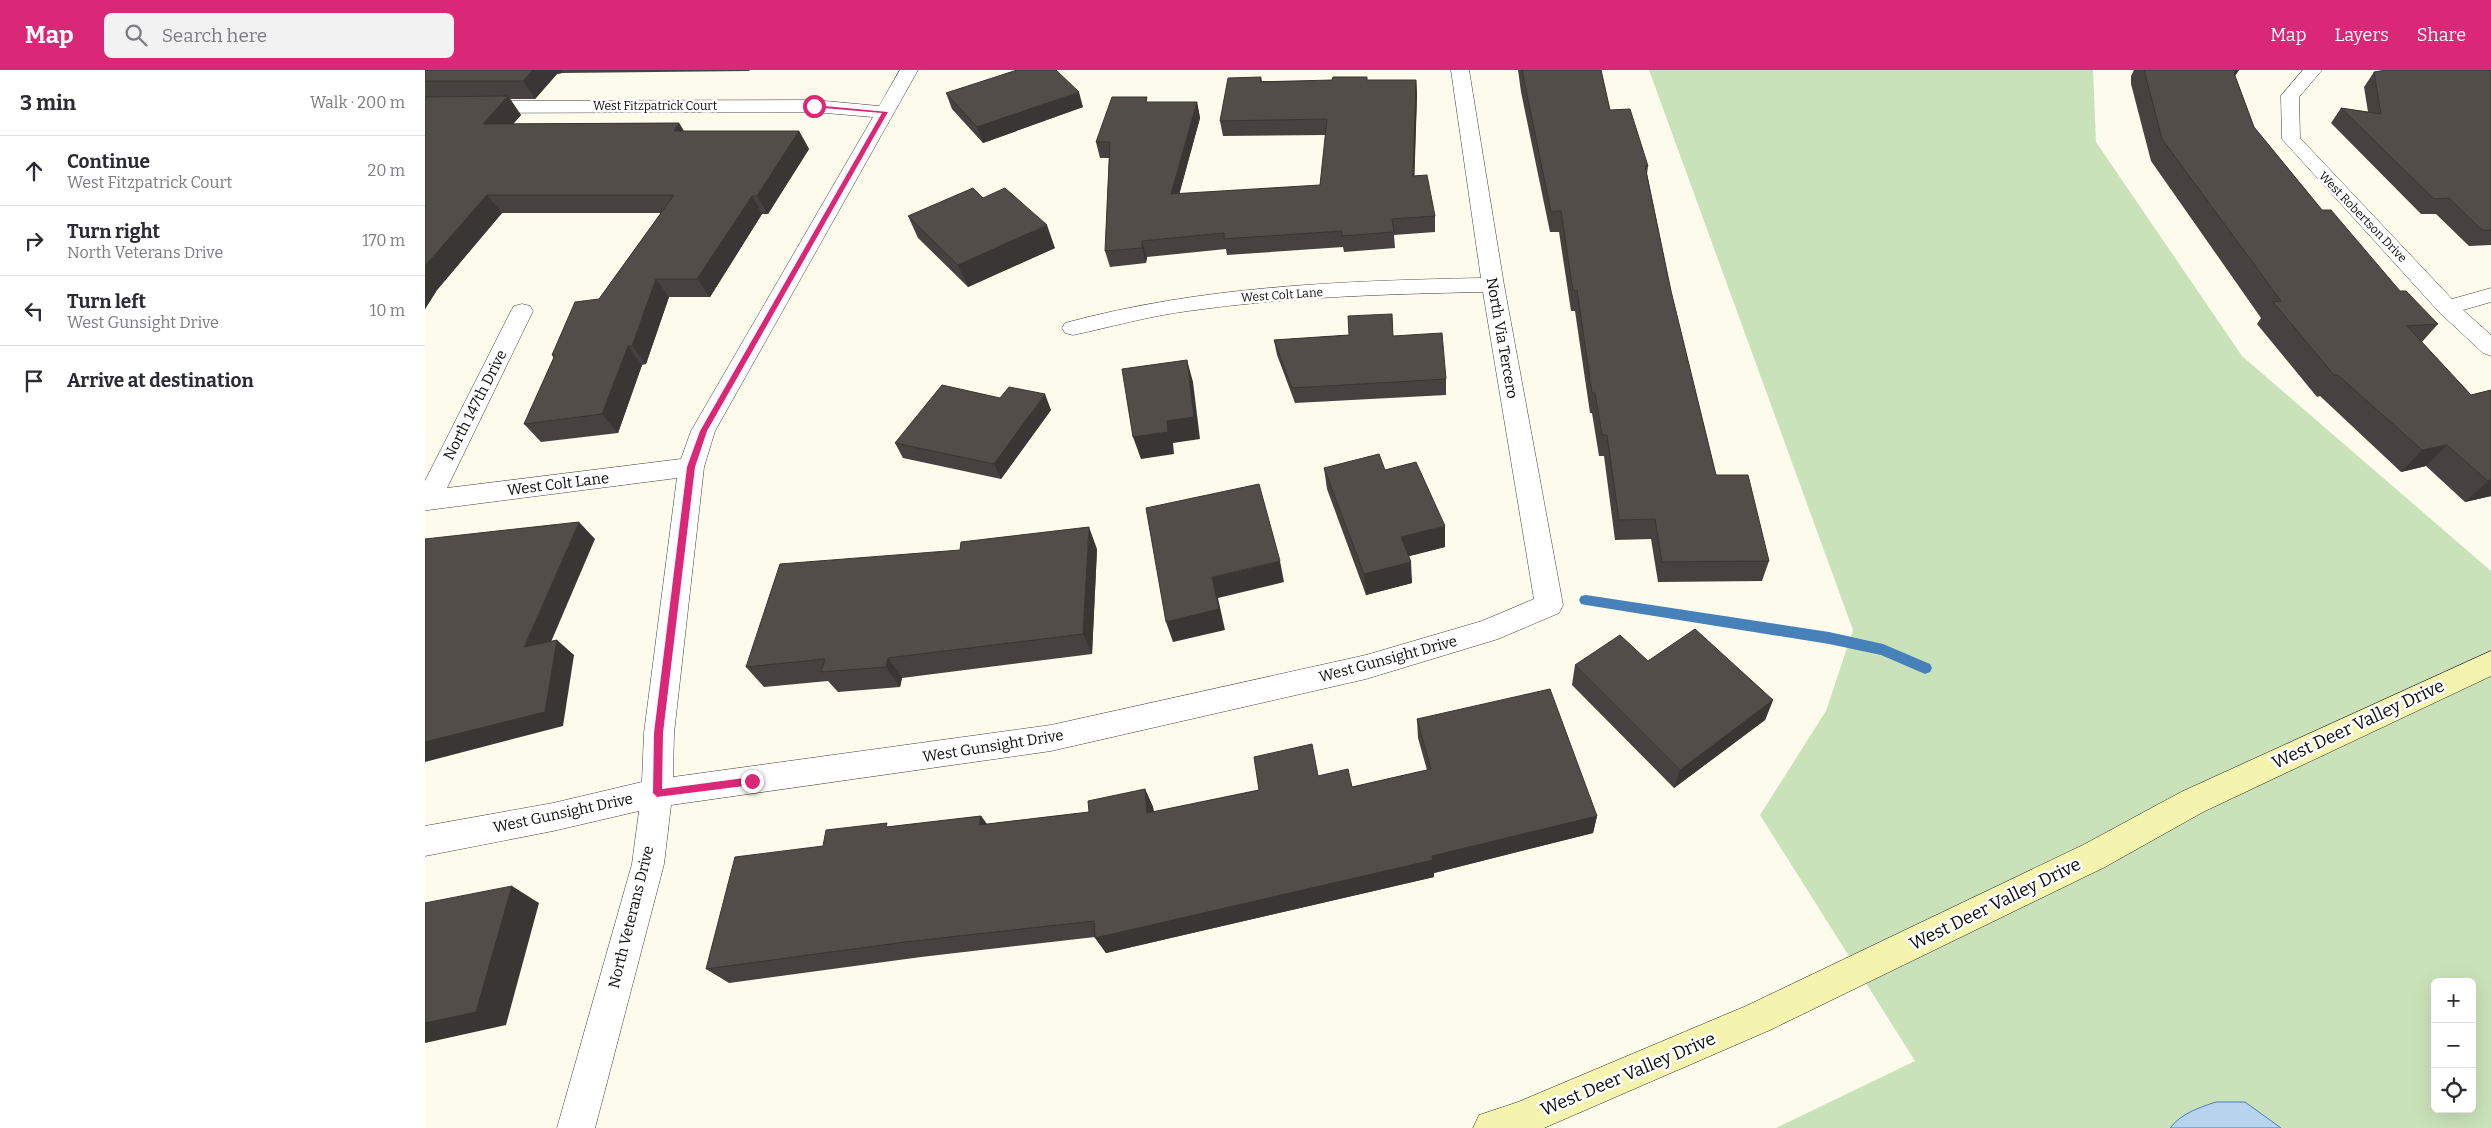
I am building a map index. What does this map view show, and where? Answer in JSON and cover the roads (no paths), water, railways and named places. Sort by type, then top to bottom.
[{"type":"street","name":"North Veterans Drive","points":[[575,1128],[647,864],[657,793],[659,733],[691,467],[703,431],[909,70]]},
{"type":"street","name":"North Via Tercero","points":[[1460,70],[1493,285],[1549,605]]},
{"type":"street","name":"West Robertson Drive","points":[[2313,70],[2290,96],[2291,139],[2447,307],[2491,348]]},
{"type":"street","name":"West Fitzpatrick Court","points":[[425,107],[814,106],[885,112]]},
{"type":"street","name":"West Colt Lane","points":[[1073,328],[1143,311],[1224,300],[1384,287],[1493,285]]},
{"type":"street","points":[[2447,307],[2491,295]]},
{"type":"street","name":"North 147th Drive","points":[[426,500],[522,310]]},
{"type":"street","name":"West Colt Lane","points":[[426,500],[691,467]]},
{"type":"street","name":"West Gunsight Drive","points":[[425,841],[553,817],[657,793],[1051,738],[1366,667],[1488,632],[1549,605]]},
{"type":"street","name":"West Deer Valley Drive","points":[[1492,1128],[1519,1120],[1758,1018],[2093,856],[2192,802],[2491,662]]},
{"type":"water","points":[[2216,1102],[2245,1102],[2281,1128],[2170,1128],[2185,1115]]},
{"type":"waterway","points":[[1586,600],[1829,638],[1883,650],[1925,668]]}]
